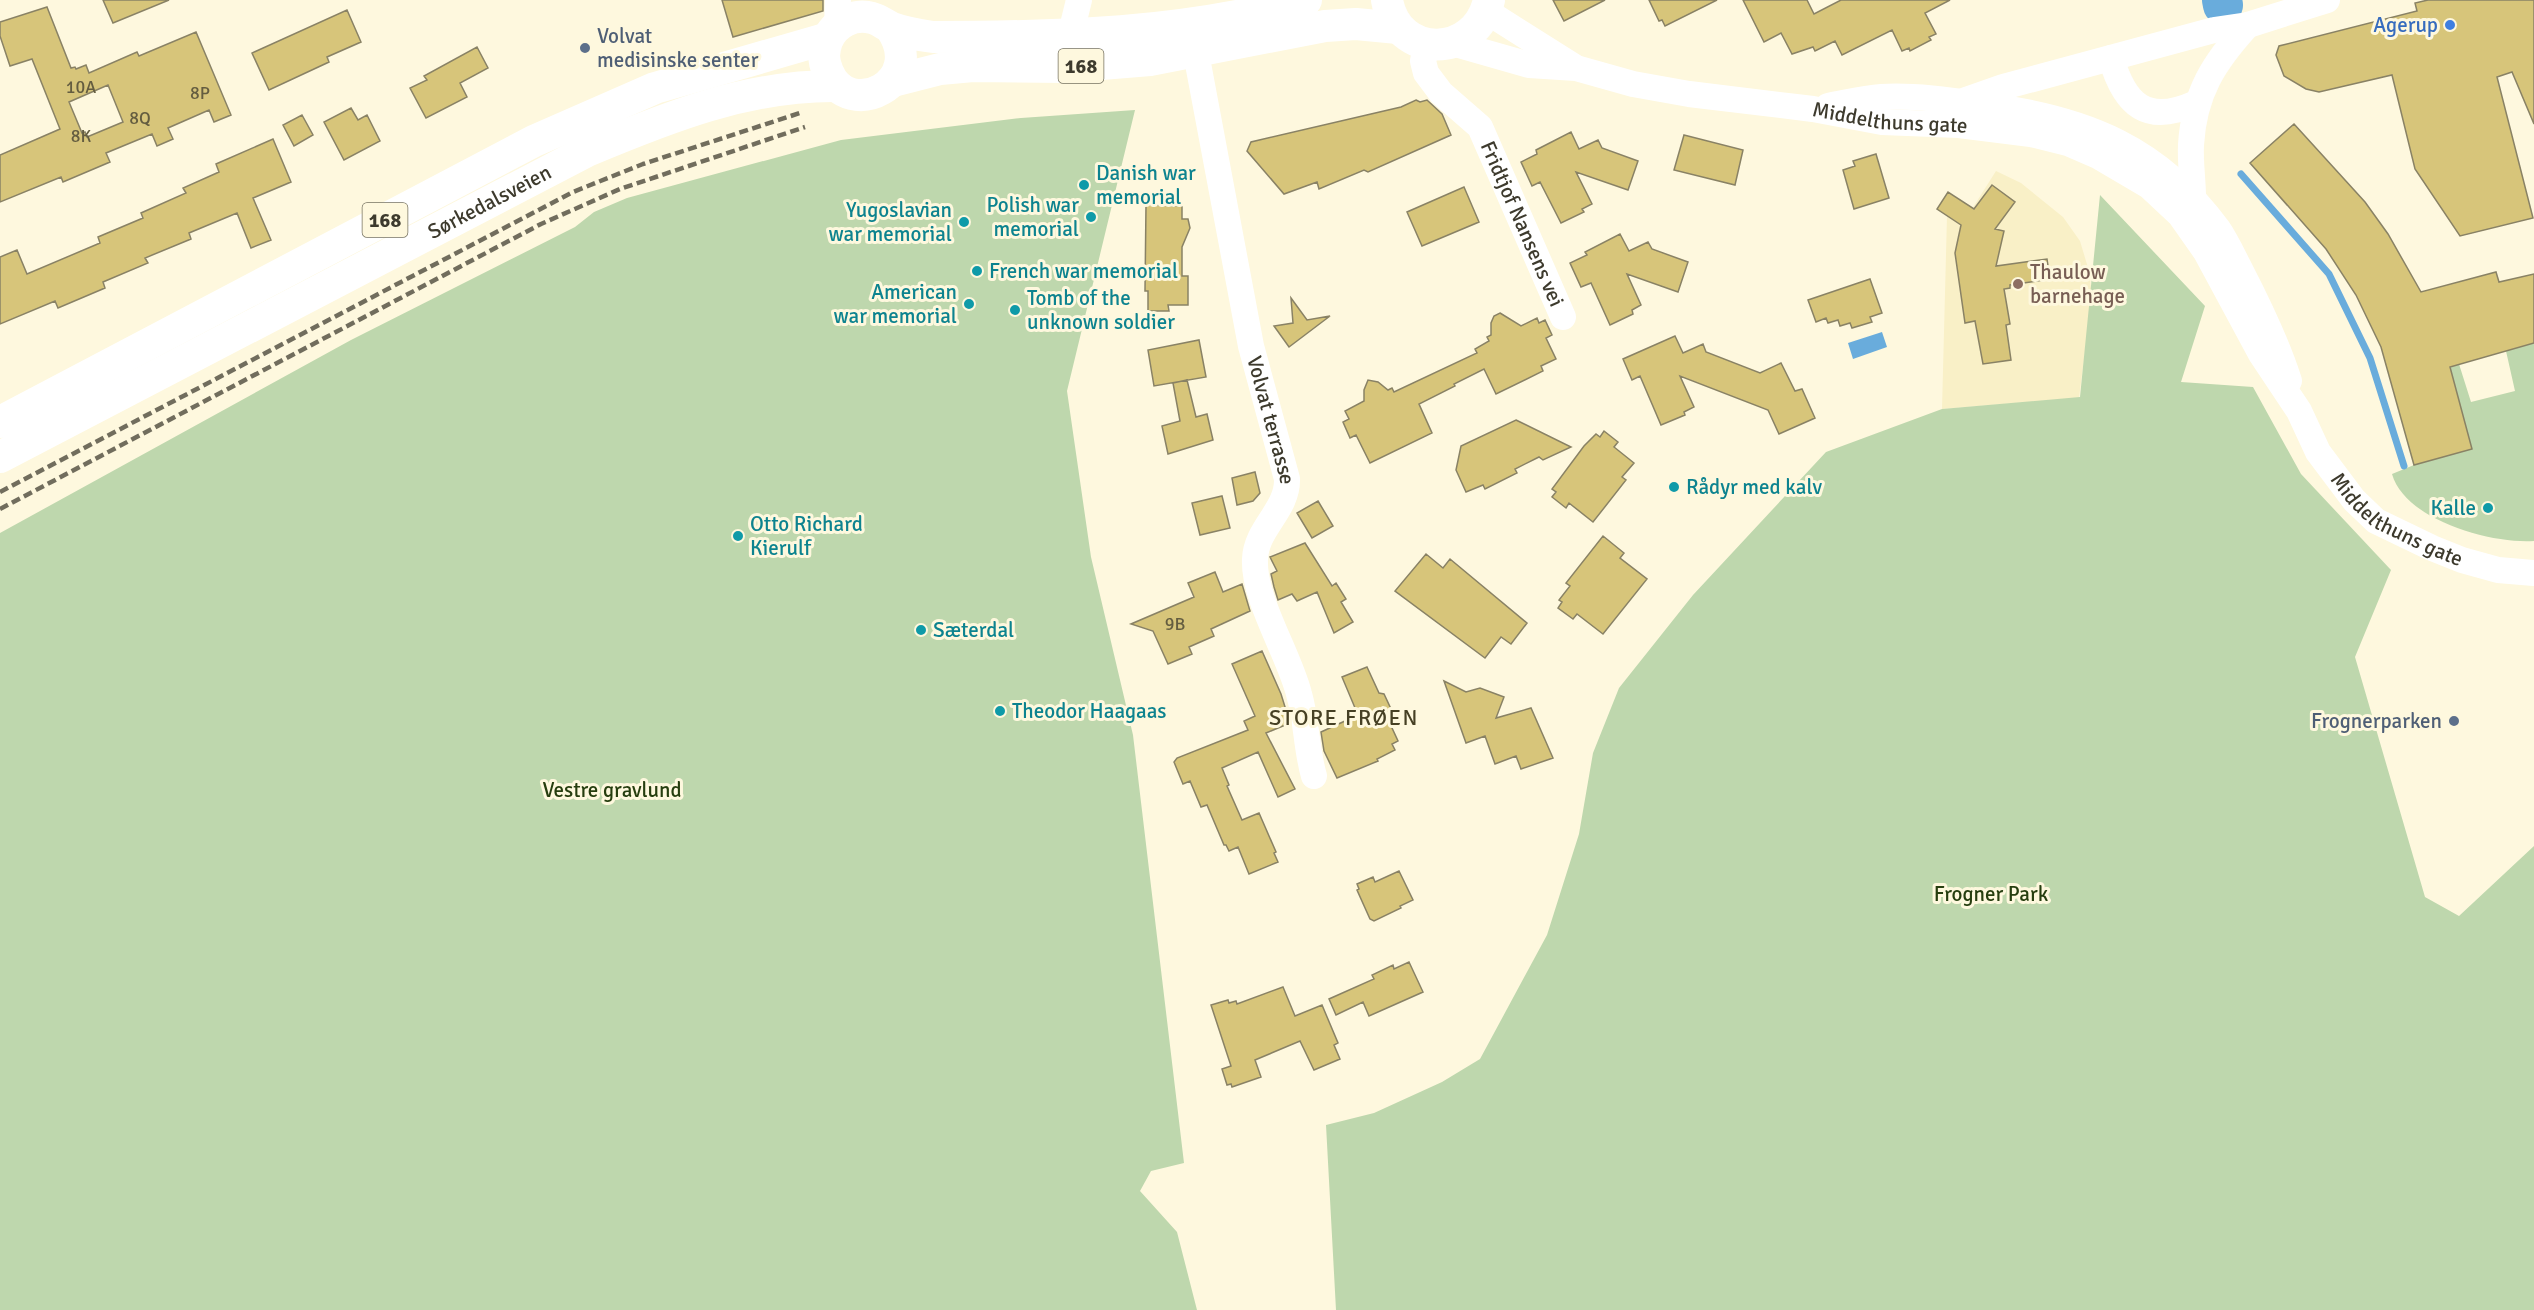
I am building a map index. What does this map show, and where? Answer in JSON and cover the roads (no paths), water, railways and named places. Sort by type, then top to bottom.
[{"type":"main road","name":"168","points":[[875,15],[933,37],[1070,37],[1188,25],[1268,10],[1306,0]]},
{"type":"main road","points":[[1393,14],[1411,38],[1439,44],[1467,36],[1479,25],[1487,5]]},
{"type":"main road","name":"168","points":[[893,81],[951,68],[1065,67],[1150,60],[1325,27],[1356,24],[1393,14]]},
{"type":"main road","points":[[875,15],[899,39],[902,54],[900,68],[893,81],[872,94],[860,95],[837,86],[824,64],[824,50],[834,21],[875,15]]},
{"type":"main road","name":"Sørkedalsveien","points":[[0,422],[534,141],[655,88],[834,21]]},
{"type":"main road","name":"Sørkedalsveien","points":[[0,458],[588,152],[664,120],[729,99],[790,87],[837,86]]},
{"type":"street","points":[[1070,37],[1079,0]]},
{"type":"street","points":[[1960,102],[2002,87],[2214,30],[2247,25],[2327,0]]},
{"type":"street","points":[[1487,5],[1576,68]]},
{"type":"street","points":[[2193,197],[2191,147],[2196,103],[2225,50],[2247,25]]},
{"type":"street","points":[[1439,44],[1529,65],[1576,68],[1633,84],[1689,94],[1813,109]]},
{"type":"street","name":"Fridtjof Nansens vei","points":[[1439,44],[1423,61],[1426,73],[1441,93],[1480,126],[1563,317]]},
{"type":"street","name":"Volvat terrasse","points":[[1196,53],[1251,346],[1287,479],[1284,501],[1260,541],[1255,556],[1255,568],[1259,588],[1299,694],[1314,776]]},
{"type":"street","points":[[2111,58],[2118,82],[2133,103],[2143,109],[2161,113],[2176,112],[2196,103]]},
{"type":"street","name":"Middelthuns gate","points":[[1813,109],[1881,97],[1960,102],[2039,112],[2101,133],[2162,169],[2193,197],[2219,231],[2277,343],[2299,411]]},
{"type":"street","name":"Middelthuns gate","points":[[1813,109],[1882,122],[1959,125],[2031,134],[2068,143],[2098,156],[2149,186],[2180,216],[2206,252],[2261,354],[2299,411],[2334,477],[2376,521],[2462,560],[2498,570],[2534,573]]},
{"type":"water","points":[[1882,332],[1887,347],[1853,359],[1848,343]]},
{"type":"waterway","points":[[2222,0],[2223,5]]},
{"type":"waterway","points":[[2241,174],[2329,274],[2370,358],[2404,466]]},
{"type":"railway","points":[[0,492],[573,192],[643,164],[800,113]]},
{"type":"railway","points":[[0,509],[541,224],[620,189],[805,127]]},
{"type":"place","name":"Agerup","points":[[2450,25]]},
{"type":"place","name":"Volvat medisinske senter","points":[[585,48]]},
{"type":"place","name":"Danish war memorial","points":[[1084,185]]},
{"type":"place","name":"Polish war memorial","points":[[1091,217]]},
{"type":"place","name":"Yugoslavian war memorial","points":[[964,222]]},
{"type":"place","name":"French war memorial","points":[[977,271]]},
{"type":"place","name":"Thaulow barnehage","points":[[2018,284]]},
{"type":"place","name":"American war memorial","points":[[969,304]]},
{"type":"place","name":"Tomb of the unknown soldier","points":[[1015,310]]},
{"type":"place","name":"Rådyr med kalv","points":[[1674,487]]},
{"type":"place","name":"Kalle","points":[[2488,508]]},
{"type":"place","name":"Otto Richard Kierulf","points":[[738,536]]},
{"type":"place","name":"Sæterdal","points":[[921,630]]},
{"type":"place","name":"Theodor Haagaas","points":[[1000,711]]},
{"type":"place","name":"Frognerparken","points":[[2454,721]]},
{"type":"district","name":"STORE FRØEN","points":[[1344,717]]},
{"type":"park label","name":"Vestre gravlund","points":[[612,790]]},
{"type":"park label","name":"Frogner Park","points":[[1991,894]]}]
